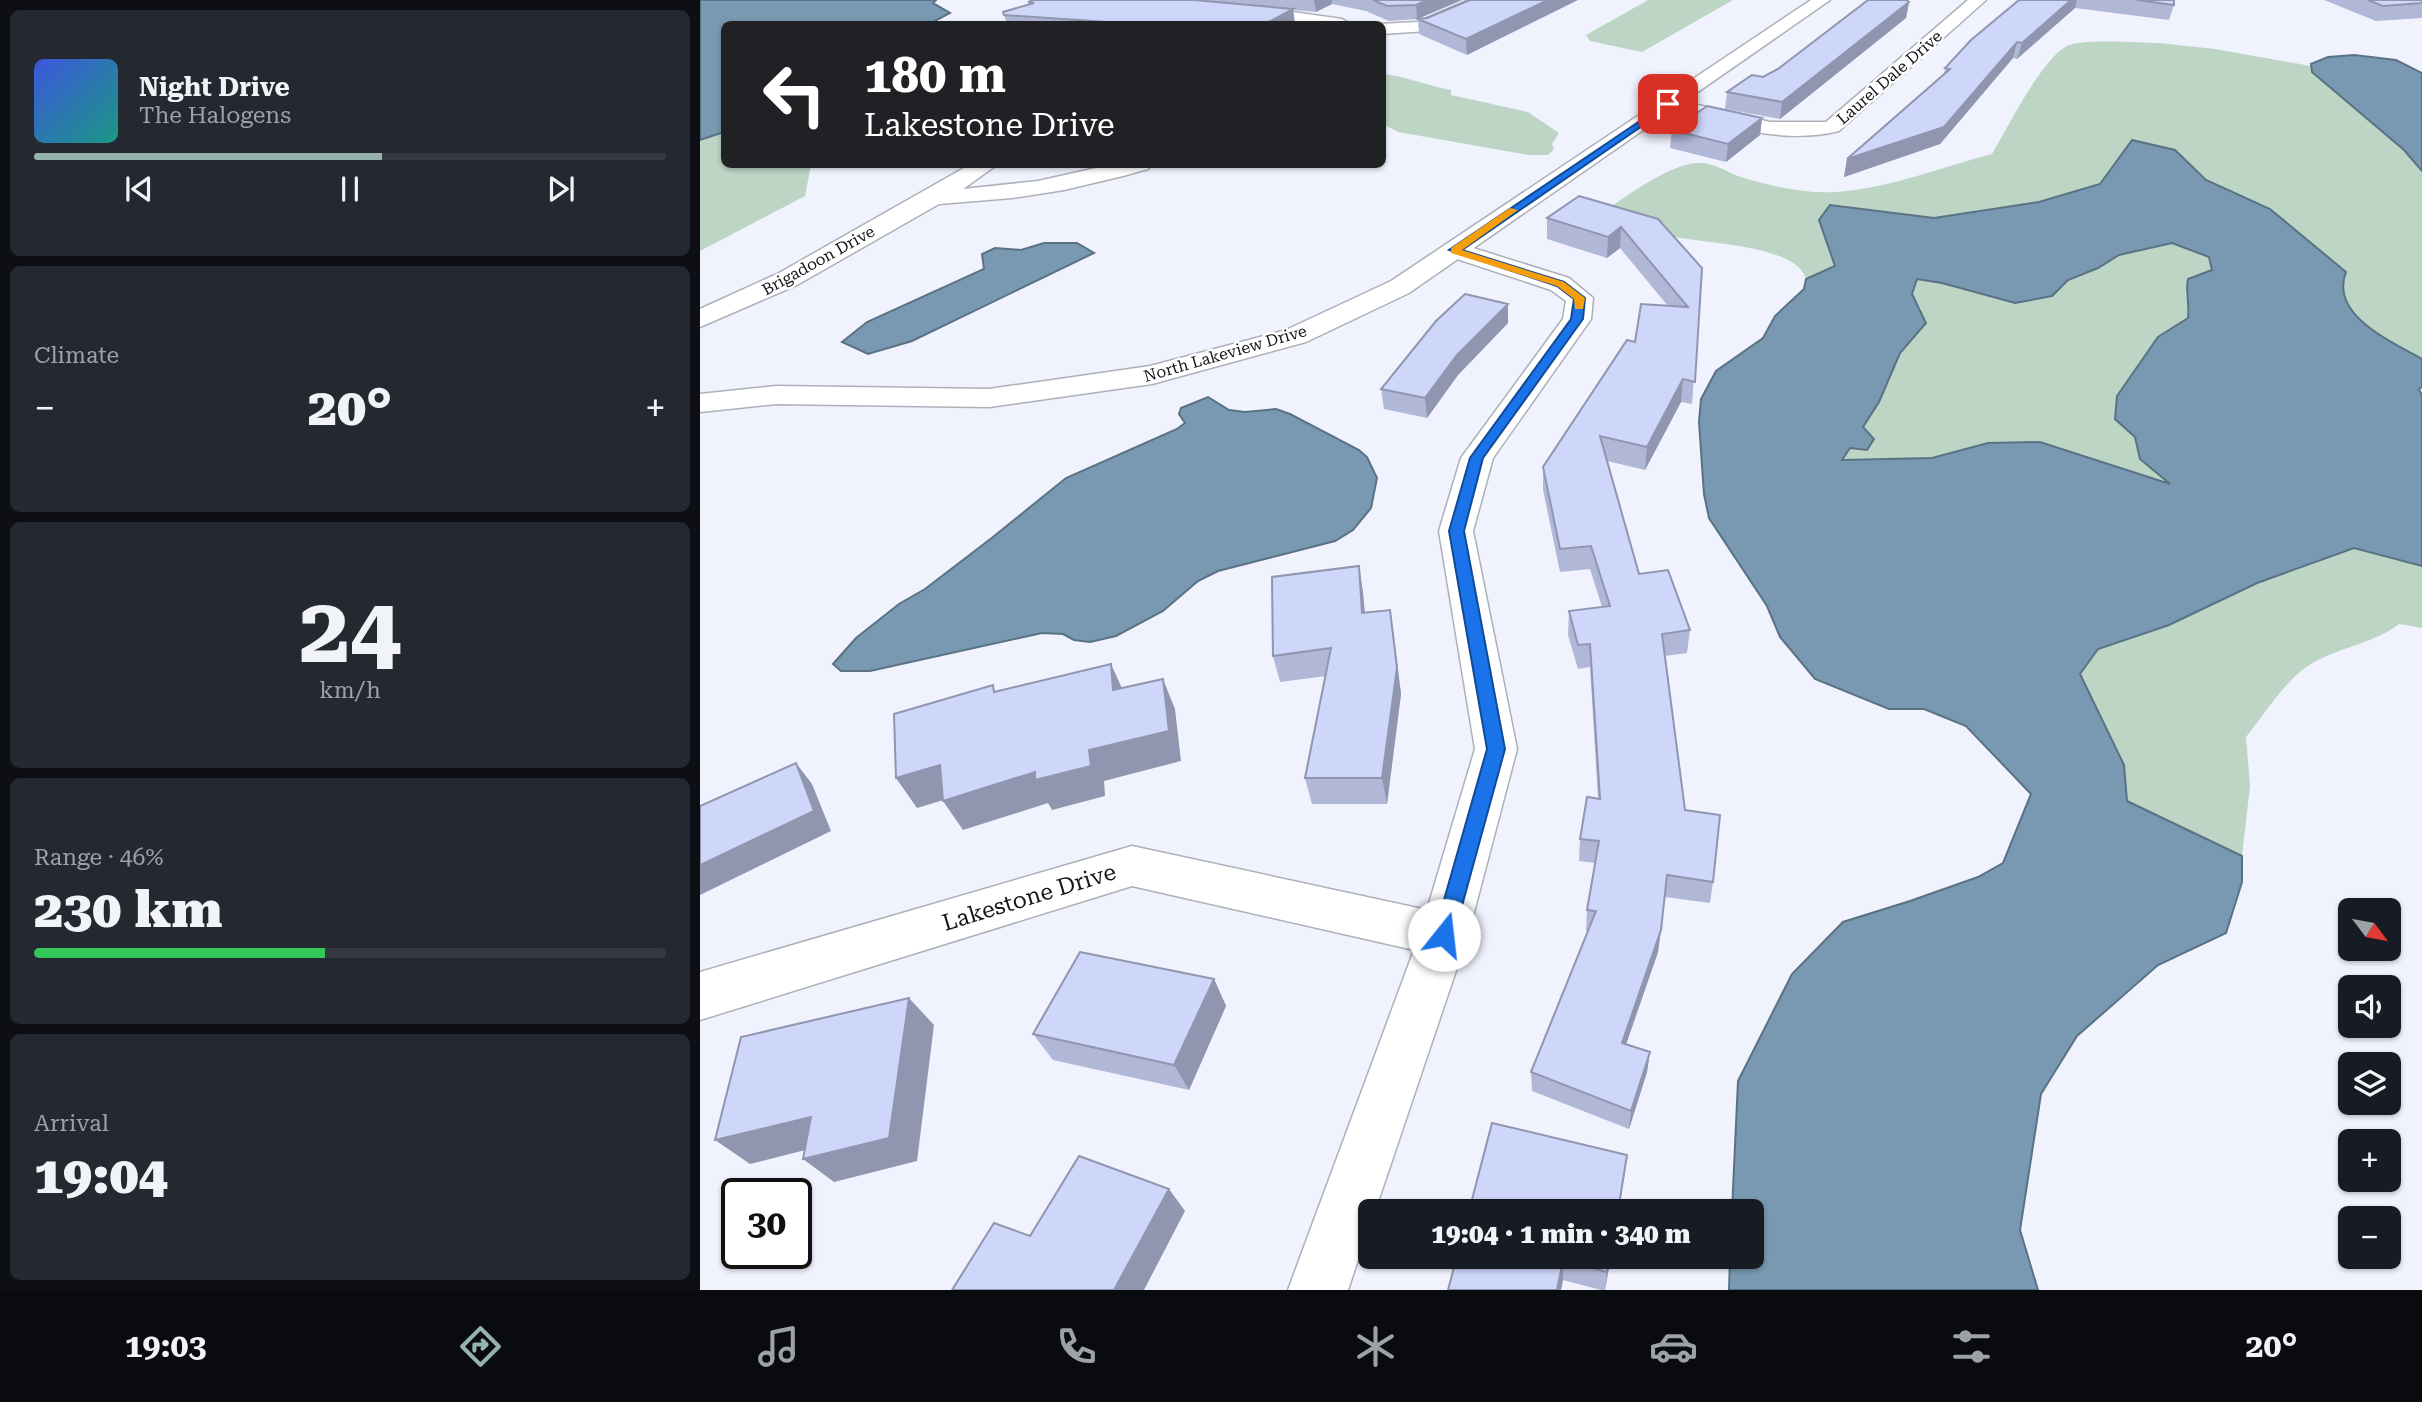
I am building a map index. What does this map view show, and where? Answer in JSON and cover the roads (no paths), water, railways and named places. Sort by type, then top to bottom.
[{"type":"street","points":[[1386,29],[1421,27],[1483,0]]},
{"type":"street","name":"North Lakeview Drive","points":[[700,403],[777,395],[989,398],[1152,375],[1296,337],[1400,287],[1822,0]]},
{"type":"street","name":"Laurel Dale Drive","points":[[1668,104],[1782,130],[1811,131],[1832,127],[1978,0]]},
{"type":"street","points":[[1220,8],[1323,21]]},
{"type":"street","name":"Brigadoon Drive","points":[[700,319],[788,279],[981,168]]},
{"type":"street","name":"Brigadoon Drive","points":[[934,197],[974,196],[1059,186],[1125,168]]},
{"type":"street","points":[[1318,1290],[1444,935],[1496,749],[1457,531],[1477,458],[1577,319],[1580,298],[1560,284],[1454,250]]},
{"type":"street","name":"Lakestone Drive","points":[[700,996],[1132,866],[1444,935]]},
{"type":"water","points":[[700,0],[936,0],[933,3],[950,13],[935,21],[721,21],[721,133],[700,140]]},
{"type":"water","points":[[2354,55],[2396,60],[2422,73],[2422,171],[2404,150],[2312,72],[2311,64],[2328,57]]},
{"type":"water","points":[[2132,140],[2175,150],[2206,180],[2270,209],[2346,272],[2343,287],[2346,301],[2355,314],[2380,335],[2422,359],[2422,387],[2419,389],[2422,396],[2422,566],[2354,548],[2257,583],[2169,625],[2098,649],[2080,674],[2124,765],[2127,801],[2242,856],[2242,882],[2226,933],[2158,965],[2077,1036],[2041,1094],[2020,1230],[2038,1290],[1729,1290],[1730,1269],[1764,1269],[1764,1199],[1733,1199],[1738,1081],[1792,974],[1843,922],[1978,877],[2003,863],[2031,794],[1966,726],[1924,709],[1889,709],[1815,679],[1780,637],[1767,606],[1709,518],[1704,494],[1699,422],[1701,399],[1716,371],[1763,338],[1775,316],[1804,289],[1806,279],[1835,266],[1819,220],[1830,205],[1934,218],[2039,202],[2100,184]],"holes":[[[2172,243],[2209,257],[2212,270],[2188,279],[2188,318],[2158,337],[2117,396],[2115,419],[2135,437],[2140,459],[2170,484],[2040,442],[1988,443],[1932,458],[1842,460],[1850,448],[1867,450],[1874,439],[1863,427],[1879,402],[1900,353],[1926,323],[1912,294],[1917,279],[2015,303],[2052,296],[2068,280],[2098,268],[2119,255]]]},
{"type":"water","points":[[1044,243],[1077,243],[1094,253],[912,341],[868,354],[842,342],[867,322],[984,269],[982,254],[995,248],[1021,250]]},
{"type":"water","points":[[1208,397],[1229,410],[1245,412],[1276,409],[1359,450],[1367,457],[1377,478],[1371,508],[1353,530],[1335,541],[1218,571],[1198,581],[1163,611],[1116,636],[1090,642],[1074,640],[1063,634],[1042,633],[870,671],[841,671],[833,664],[856,638],[899,604],[925,589],[1066,478],[1177,429],[1185,423],[1179,414],[1181,408]]}]
